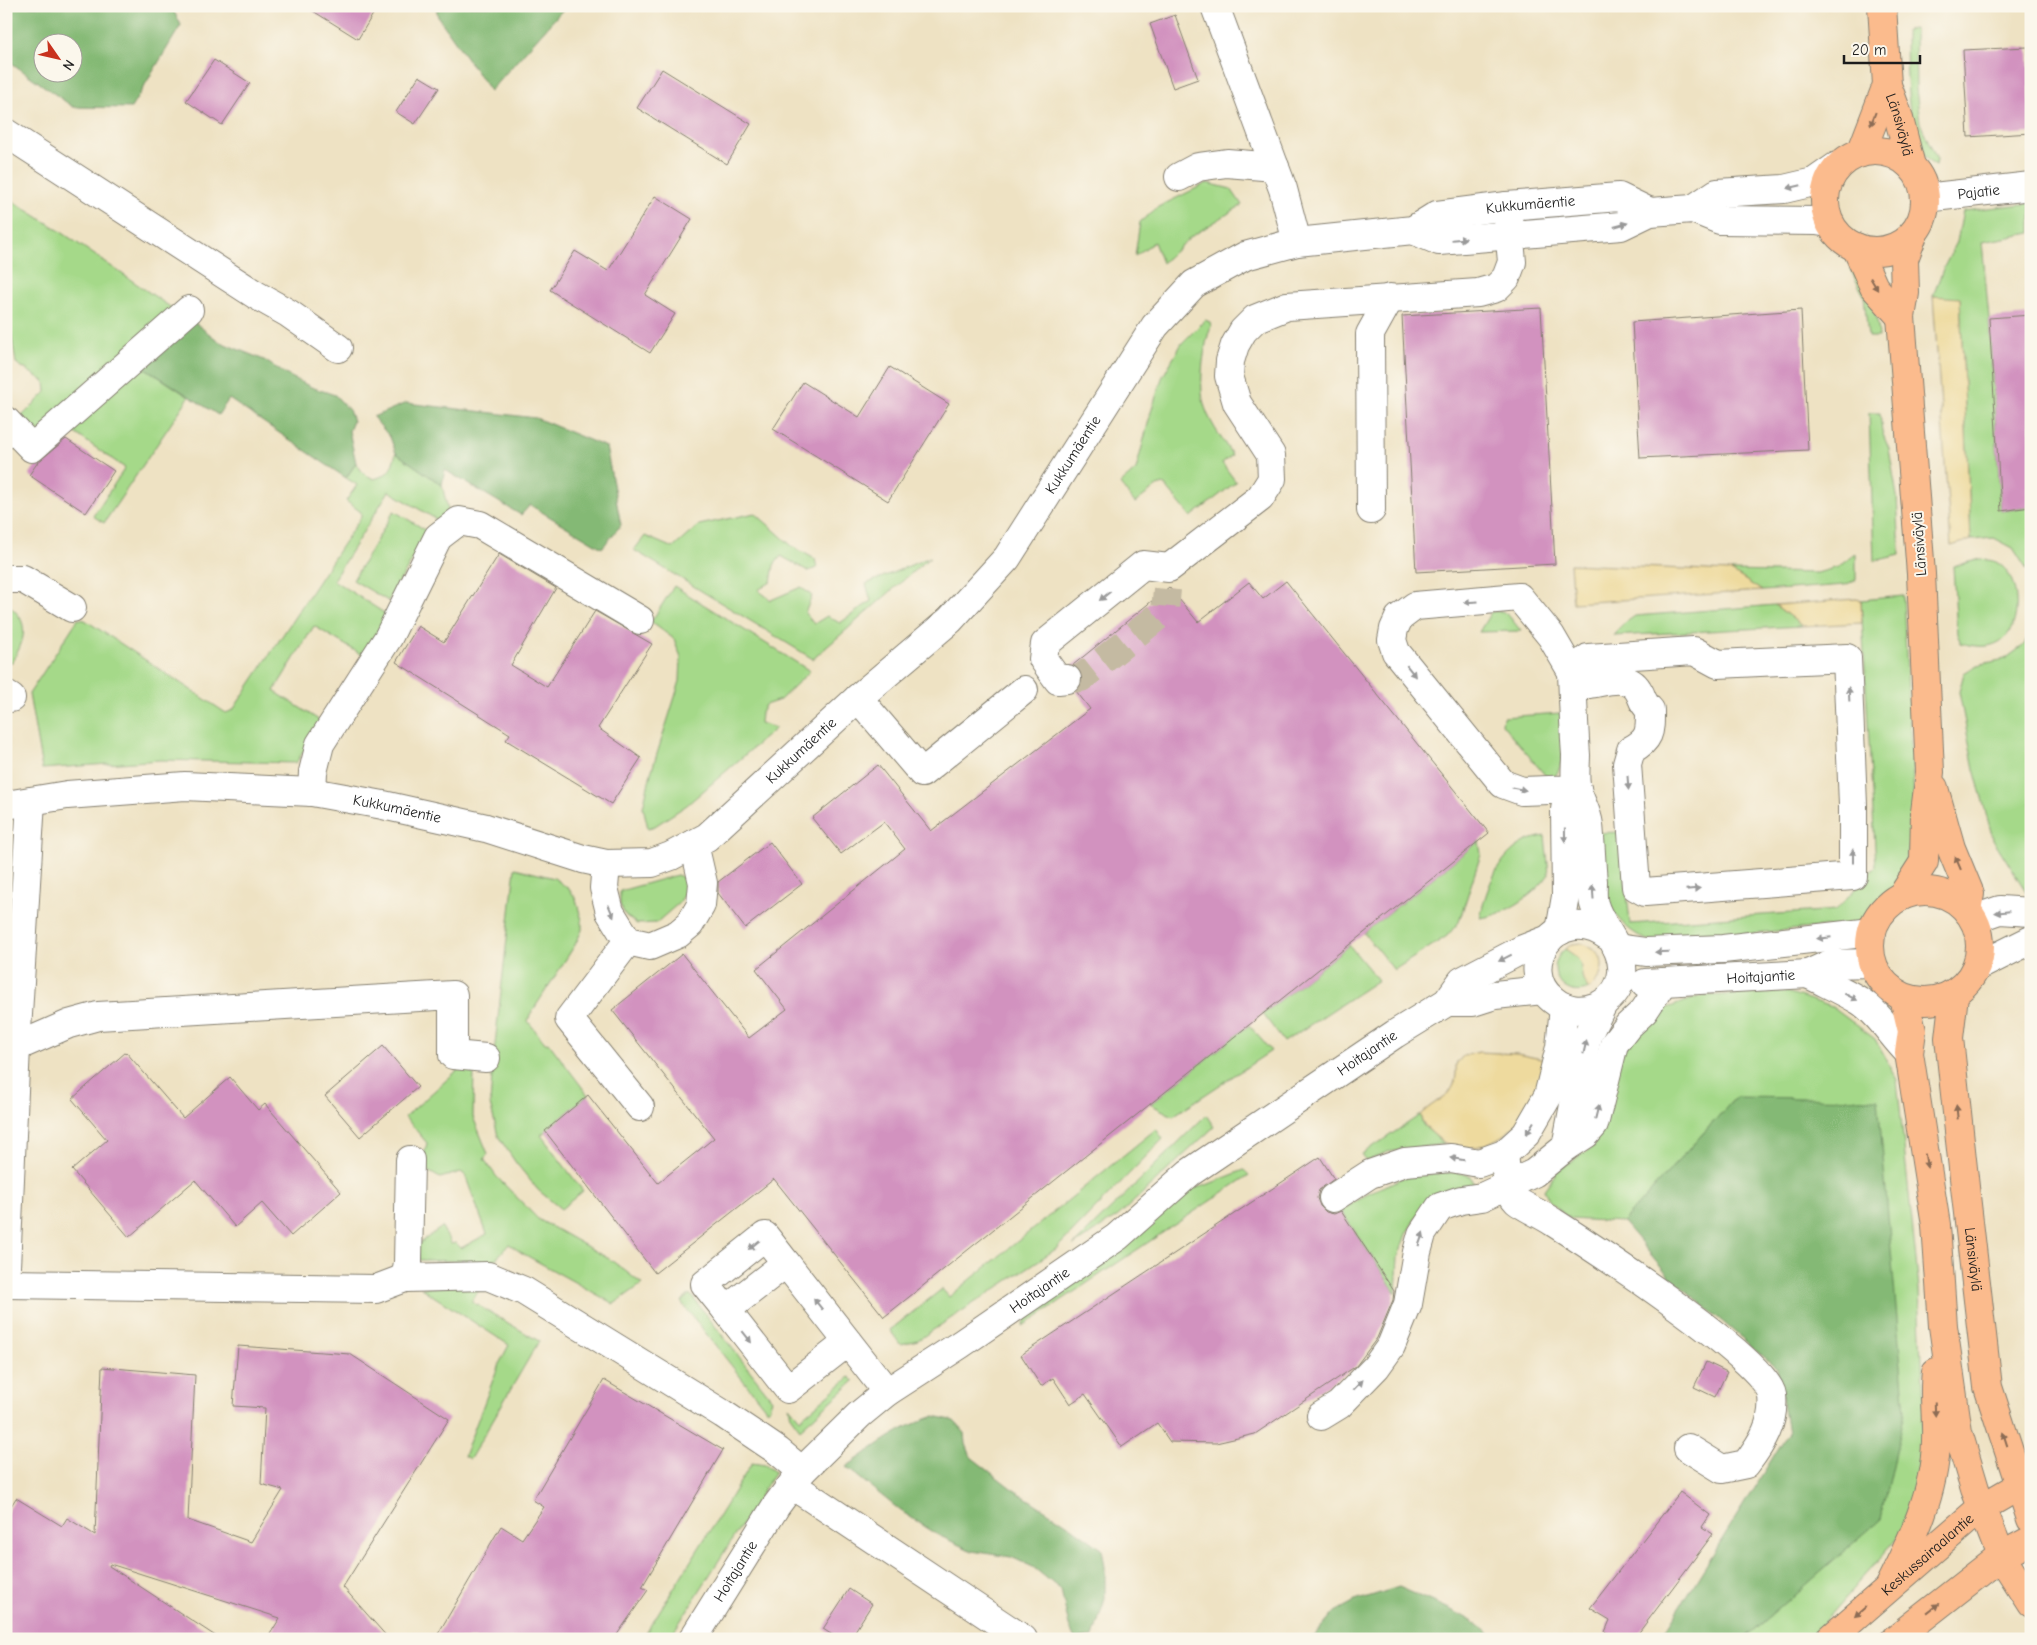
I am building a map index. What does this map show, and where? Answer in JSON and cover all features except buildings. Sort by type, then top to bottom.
[{"type":"main road","name":"Länsiväylä","points":[[1882,6],[1887,85],[1898,115],[1911,166]]},
{"type":"main road","name":"Länsiväylä","points":[[1849,160],[1887,85]]},
{"type":"main road","points":[[1879,151],[1896,154],[1911,166],[1922,184],[1925,198],[1923,218],[1913,235],[1896,248],[1879,252],[1856,247],[1839,236],[1829,223],[1825,203],[1826,186],[1849,160],[1879,151]]},
{"type":"main road","name":"Länsiväylä","points":[[1902,896],[1924,862],[1925,812],[1930,772],[1921,574],[1901,317],[1905,293],[1904,259],[1913,235]]},
{"type":"main road","points":[[1856,247],[1874,287],[1901,317]]},
{"type":"main road","name":"Länsiväylä","points":[[1930,772],[1952,848],[1970,894],[1970,914]]},
{"type":"main road","points":[[1925,891],[1936,892],[1958,901],[1970,914],[1979,930],[1981,943],[1977,967],[1972,978],[1954,995],[1929,1002],[1904,998],[1884,984],[1872,963],[1870,948],[1872,932],[1883,910],[1902,896],[1925,891]]},
{"type":"main road","name":"Länsiväylä","points":[[1954,995],[1950,1038],[1964,1187],[1988,1387],[2025,1483],[2031,1518]]},
{"type":"main road","points":[[1904,998],[1912,1031],[1909,1053],[1936,1226],[1943,1326],[1958,1432],[1981,1508],[2001,1556],[2031,1603]]},
{"type":"main road","points":[[1890,1586],[1916,1532],[1933,1479],[1936,1441],[1934,1386],[1943,1326]]},
{"type":"main road","name":"Keskussairaalantie","points":[[1830,1639],[1981,1508],[2025,1483]]},
{"type":"main road","points":[[1895,1639],[2001,1556],[2031,1540]]},
{"type":"street","points":[[1216,9],[1283,189],[1297,242]]},
{"type":"street","points":[[6,133],[248,290],[288,313],[338,348]]},
{"type":"street","points":[[1694,209],[1717,193],[1784,189],[1814,182],[1849,160]]},
{"type":"street","points":[[1179,177],[1198,166],[1226,163],[1275,167]]},
{"type":"street","name":"Pajatie","points":[[1925,198],[2031,186]]},
{"type":"street","name":"Kukkumäentie","points":[[19,803],[67,794],[185,786],[312,792],[383,805],[486,828],[583,859],[606,864],[652,863],[672,856],[707,836],[858,698],[950,620],[1007,558],[1155,326],[1194,284],[1245,256],[1297,242],[1413,230],[1437,216],[1507,206],[1619,198],[1650,212]]},
{"type":"street","points":[[1066,679],[1058,680],[1043,659],[1045,644],[1143,565],[1168,579],[1260,498],[1272,479],[1271,455],[1237,403],[1229,376],[1230,361],[1235,345],[1243,331],[1255,320],[1287,306],[1478,293],[1496,288],[1506,278],[1512,262],[1508,235],[1507,206]]},
{"type":"street","name":"Kukkumäentie","points":[[1413,230],[1439,241],[1621,226],[1650,212],[1694,209],[1720,220],[1816,221],[1829,223]]},
{"type":"street","points":[[1370,510],[1370,334],[1390,298]]},
{"type":"street","points":[[6,421],[32,448],[189,310]]},
{"type":"street","points":[[312,792],[313,772],[320,744],[388,638],[438,538],[459,521],[480,525],[640,620]]},
{"type":"street","points":[[6,579],[24,579],[72,608]]},
{"type":"street","points":[[1572,672],[1588,658],[1694,651],[1718,664],[1847,658],[1853,796],[1853,876],[1645,892],[1636,886],[1627,764],[1631,750],[1644,743],[1637,732],[1636,712],[1642,702],[1638,690],[1629,681],[1618,679],[1590,684],[1572,672],[1550,636],[1519,597],[1415,606],[1399,618],[1392,640],[1396,652],[1503,784],[1522,791],[1577,789]]},
{"type":"street","points":[[1566,1147],[1569,1123],[1587,1036],[1622,973],[1622,961],[1594,904],[1589,823],[1586,809],[1577,789],[1572,672]]},
{"type":"street","points":[[858,698],[922,773],[1024,690]]},
{"type":"street","points":[[1554,935],[1566,896],[1565,810],[1577,789]]},
{"type":"street","points":[[6,1267],[16,1047],[15,930],[19,803]]},
{"type":"street","points":[[606,864],[604,888],[610,912],[628,940],[650,946],[678,934],[690,924],[701,905],[703,883],[694,844]]},
{"type":"street","points":[[1970,914],[2000,910],[2031,912]]},
{"type":"street","points":[[1611,994],[1592,1009],[1578,1010],[1564,1007],[1552,1000],[1543,990],[1538,976],[1538,963],[1541,950],[1554,935],[1572,926],[1586,926],[1599,930],[1613,943]]},
{"type":"street","name":"Hoitajantie","points":[[1613,943],[1646,952],[1723,949],[1872,932]]},
{"type":"street","name":"Hoitajantie","points":[[693,1639],[773,1512],[797,1478],[859,1415],[887,1392],[1117,1237],[1189,1173],[1395,1034],[1447,1002],[1462,981],[1554,935]]},
{"type":"street","points":[[628,940],[569,1019],[640,1107]]},
{"type":"street","points":[[1977,967],[2031,940]]},
{"type":"street","name":"Hoitajantie","points":[[1611,994],[1663,982],[1808,974],[1830,964],[1872,963]]},
{"type":"street","points":[[1808,974],[1860,1002],[1875,1014],[1893,1038],[1909,1053]]},
{"type":"street","points":[[1321,1416],[1339,1405],[1376,1367],[1391,1346],[1408,1304],[1422,1234],[1440,1207],[1460,1200],[1482,1197],[1534,1173],[1566,1147],[1586,1134],[1594,1125],[1614,1044],[1628,1026],[1644,1011],[1663,982]]},
{"type":"street","points":[[1447,1002],[1473,1002],[1495,995],[1543,990]]},
{"type":"street","points":[[16,1047],[69,1024],[98,1016],[453,995],[452,1055],[486,1058]]},
{"type":"street","points":[[1332,1198],[1370,1174],[1405,1162],[1451,1158],[1479,1163],[1504,1154],[1526,1134],[1548,1096],[1560,1047],[1564,1007]]},
{"type":"street","points":[[1504,1154],[1508,1184],[1517,1202],[1540,1213],[1660,1294],[1758,1372],[1772,1393],[1771,1422],[1760,1446],[1746,1464],[1722,1469],[1688,1448]]},
{"type":"street","points":[[405,1278],[408,1263],[410,1160]]},
{"type":"street","points":[[848,1342],[788,1389],[726,1310],[786,1263],[848,1342],[887,1392]]},
{"type":"street","points":[[6,1284],[376,1288],[405,1278],[488,1276],[524,1291],[724,1414],[778,1451],[797,1478],[1024,1639]]},
{"type":"green space","points":[[6,6],[171,6],[181,25],[131,108],[73,107],[38,82],[82,82],[82,32],[32,32],[32,78],[6,59]]},
{"type":"green space","points":[[436,6],[566,6],[490,91],[438,17]]},
{"type":"green space","points":[[1915,29],[1916,88],[1920,123],[1937,160],[1936,166],[1925,157],[1912,125],[1907,83],[1906,30]]},
{"type":"green space","points":[[1207,183],[1231,189],[1242,205],[1192,236],[1162,263],[1154,242],[1135,256],[1140,222],[1158,207]]},
{"type":"green space","points":[[6,197],[54,227],[179,313],[34,437],[17,421],[46,392],[45,382],[16,363],[11,332],[6,333]]},
{"type":"green space","points":[[2031,203],[2031,233],[1982,242],[1989,318],[2001,511],[2031,507],[2031,576],[2013,548],[1994,538],[1971,540],[1960,299],[1933,296],[1943,269],[1957,242],[1963,211]]},
{"type":"green space","points":[[1853,268],[1874,309],[1879,337],[1868,337],[1864,296],[1850,269]]},
{"type":"green space","points":[[190,319],[220,342],[264,360],[287,375],[311,387],[335,395],[349,410],[353,421],[349,431],[356,463],[346,478],[229,399],[218,415],[139,364]]},
{"type":"green space","points":[[1205,320],[1210,322],[1211,326],[1203,363],[1203,400],[1211,422],[1232,455],[1222,463],[1236,482],[1191,517],[1164,484],[1157,486],[1135,503],[1120,484],[1136,470],[1162,378],[1182,343]]},
{"type":"green space","points":[[139,364],[189,397],[104,523],[93,516],[125,468],[66,427]]},
{"type":"green space","points":[[406,403],[536,418],[606,447],[621,525],[602,548],[530,505],[521,515],[445,470],[442,485],[396,453],[390,437],[373,417]]},
{"type":"green space","points":[[1869,413],[1880,413],[1882,432],[1889,449],[1897,496],[1900,555],[1874,561]]},
{"type":"green space","points":[[396,453],[442,485],[450,518],[444,524],[389,491],[333,580],[389,616],[362,655],[314,626],[274,691],[322,722],[296,763],[160,760],[42,769],[29,694],[78,619],[85,620],[226,713],[233,710],[361,517],[361,512],[346,501],[357,485],[346,478],[356,463],[364,474],[374,479],[384,475],[390,470]]},
{"type":"green space","points":[[394,511],[429,532],[388,601],[353,580]]},
{"type":"green space","points":[[755,513],[792,546],[815,559],[817,568],[808,571],[781,556],[774,565],[771,582],[758,590],[771,600],[801,587],[812,596],[805,613],[814,624],[827,616],[840,623],[871,601],[866,584],[930,557],[813,659],[634,550],[645,536],[673,548],[699,525]]},
{"type":"green space","points":[[1856,553],[1856,580],[1845,585],[1762,591],[1731,571],[1817,573],[1838,567]]},
{"type":"green space","points":[[1981,559],[1996,562],[2004,568],[2011,578],[2015,589],[2016,614],[2013,626],[1999,642],[1985,646],[1975,646],[1961,643],[1957,634],[1953,566]]},
{"type":"green space","points":[[674,586],[810,671],[780,700],[765,705],[761,713],[760,723],[776,728],[687,805],[655,826],[648,828],[643,807],[651,773],[680,681],[681,657],[674,639],[651,622]]},
{"type":"green space","points":[[1903,596],[1913,781],[1913,815],[1904,866],[1891,891],[1878,906],[1857,924],[1651,942],[1634,933],[1613,911],[1607,898],[1600,868],[1596,833],[1621,832],[1630,924],[1836,910],[1876,866],[1861,600]]},
{"type":"green space","points":[[6,604],[20,617],[24,632],[20,647],[11,663],[6,661]]},
{"type":"green space","points":[[1775,605],[1802,626],[1614,636],[1622,625],[1635,616]]},
{"type":"green space","points":[[1502,611],[1509,616],[1521,631],[1479,632],[1491,612]]},
{"type":"green space","points":[[2031,630],[2031,903],[2029,903],[2027,893],[1993,839],[1974,769],[1959,692],[1964,673],[1977,665],[2005,659],[2024,645]]},
{"type":"green space","points":[[1561,713],[1562,759],[1556,775],[1550,781],[1502,724],[1503,717]]},
{"type":"green space","points":[[1545,836],[1549,874],[1543,882],[1519,903],[1500,913],[1480,918],[1488,890],[1500,865],[1518,846]]},
{"type":"green space","points":[[1479,841],[1481,854],[1459,922],[1447,936],[1394,970],[1364,933]]},
{"type":"green space","points":[[515,868],[554,878],[569,889],[575,897],[582,920],[582,930],[575,945],[528,1021],[545,1043],[548,1042],[588,1095],[541,1135],[583,1191],[561,1209],[538,1190],[516,1163],[498,1136],[490,1104]]},
{"type":"green space","points":[[677,875],[687,879],[686,889],[680,902],[656,923],[637,924],[626,916],[620,905],[620,891]]},
{"type":"green space","points":[[1349,945],[1378,980],[1284,1042],[1263,1014]]},
{"type":"green space","points":[[1565,949],[1578,959],[1583,978],[1589,989],[1580,992],[1571,990],[1564,987],[1559,981],[1555,965],[1558,957]]},
{"type":"green space","points":[[1787,992],[1832,1007],[1875,1039],[1897,1080],[1919,1289],[1924,1409],[1916,1492],[1900,1535],[1828,1617],[1814,1639],[1743,1639],[1881,1518],[1736,1097],[1623,1222],[1570,1219],[1550,1202],[1544,1190],[1558,1170],[1594,1146],[1603,1119],[1616,1062],[1636,1034],[1667,1008],[1701,996]]},
{"type":"green space","points":[[1249,1025],[1271,1051],[1173,1116],[1150,1104]]},
{"type":"green space","points":[[461,1067],[474,1069],[473,1117],[488,1154],[484,1159],[496,1176],[538,1219],[611,1260],[642,1284],[614,1304],[509,1244],[496,1259],[487,1262],[419,1260],[417,1245],[442,1227],[451,1244],[456,1243],[461,1248],[487,1234],[465,1175],[461,1172],[440,1178],[421,1167],[427,1143],[405,1117]]},
{"type":"green space","points":[[1736,1097],[1878,1099],[1905,1412],[1881,1519],[1743,1639],[1655,1639],[1667,1628],[1788,1433],[1777,1368],[1670,1277],[1623,1222]]},
{"type":"green space","points":[[1206,1115],[1214,1127],[1118,1216],[1073,1246]]},
{"type":"green space","points":[[1420,1115],[1423,1125],[1444,1144],[1387,1152],[1367,1161],[1362,1154]]},
{"type":"green space","points":[[1156,1129],[1163,1139],[1056,1249],[918,1340],[900,1344],[890,1330],[942,1289],[949,1297]]},
{"type":"green space","points":[[1244,1170],[1249,1175],[1023,1326],[1027,1315],[1188,1189],[1204,1186]]},
{"type":"green space","points":[[1456,1172],[1471,1176],[1474,1185],[1439,1193],[1419,1213],[1406,1234],[1398,1257],[1396,1293],[1341,1211],[1368,1193],[1405,1177]]},
{"type":"green space","points":[[482,1284],[472,1302],[539,1341],[470,1459],[464,1456],[499,1364],[509,1345],[421,1288]]},
{"type":"green space","points":[[690,1294],[772,1399],[769,1409],[766,1409],[681,1302]]},
{"type":"green space","points":[[850,1377],[854,1381],[800,1429],[791,1417],[789,1406],[800,1419]]},
{"type":"green space","points":[[935,1416],[954,1421],[965,1433],[966,1444],[971,1457],[1011,1488],[1102,1549],[1105,1567],[1105,1599],[1093,1637],[1075,1639],[1069,1626],[1061,1590],[1033,1567],[1011,1557],[972,1551],[938,1535],[901,1511],[846,1467],[900,1431]]},
{"type":"green space","points":[[752,1463],[765,1465],[775,1472],[669,1639],[642,1639]]},
{"type":"green space","points":[[1399,1587],[1462,1616],[1486,1630],[1496,1639],[1312,1639],[1335,1612],[1355,1601]]},
{"type":"sand","points":[[1933,296],[1960,298],[1971,540],[1951,546]]},
{"type":"sand","points":[[1570,564],[1731,571],[1762,591],[1573,603]]},
{"type":"sand","points":[[1861,600],[1862,623],[1802,626],[1775,605]]},
{"type":"sand","points":[[1581,943],[1596,951],[1602,963],[1599,976],[1589,989],[1583,978],[1578,959],[1565,949],[1572,944]]},
{"type":"sand","points":[[1479,1052],[1517,1054],[1546,1060],[1546,1072],[1526,1111],[1512,1128],[1482,1146],[1459,1148],[1438,1138],[1425,1125],[1420,1115],[1451,1090],[1456,1075],[1456,1064],[1463,1056]]},
{"type":"tunnel","points":[[1067,679],[1081,678],[1165,611],[1167,589]]}]
